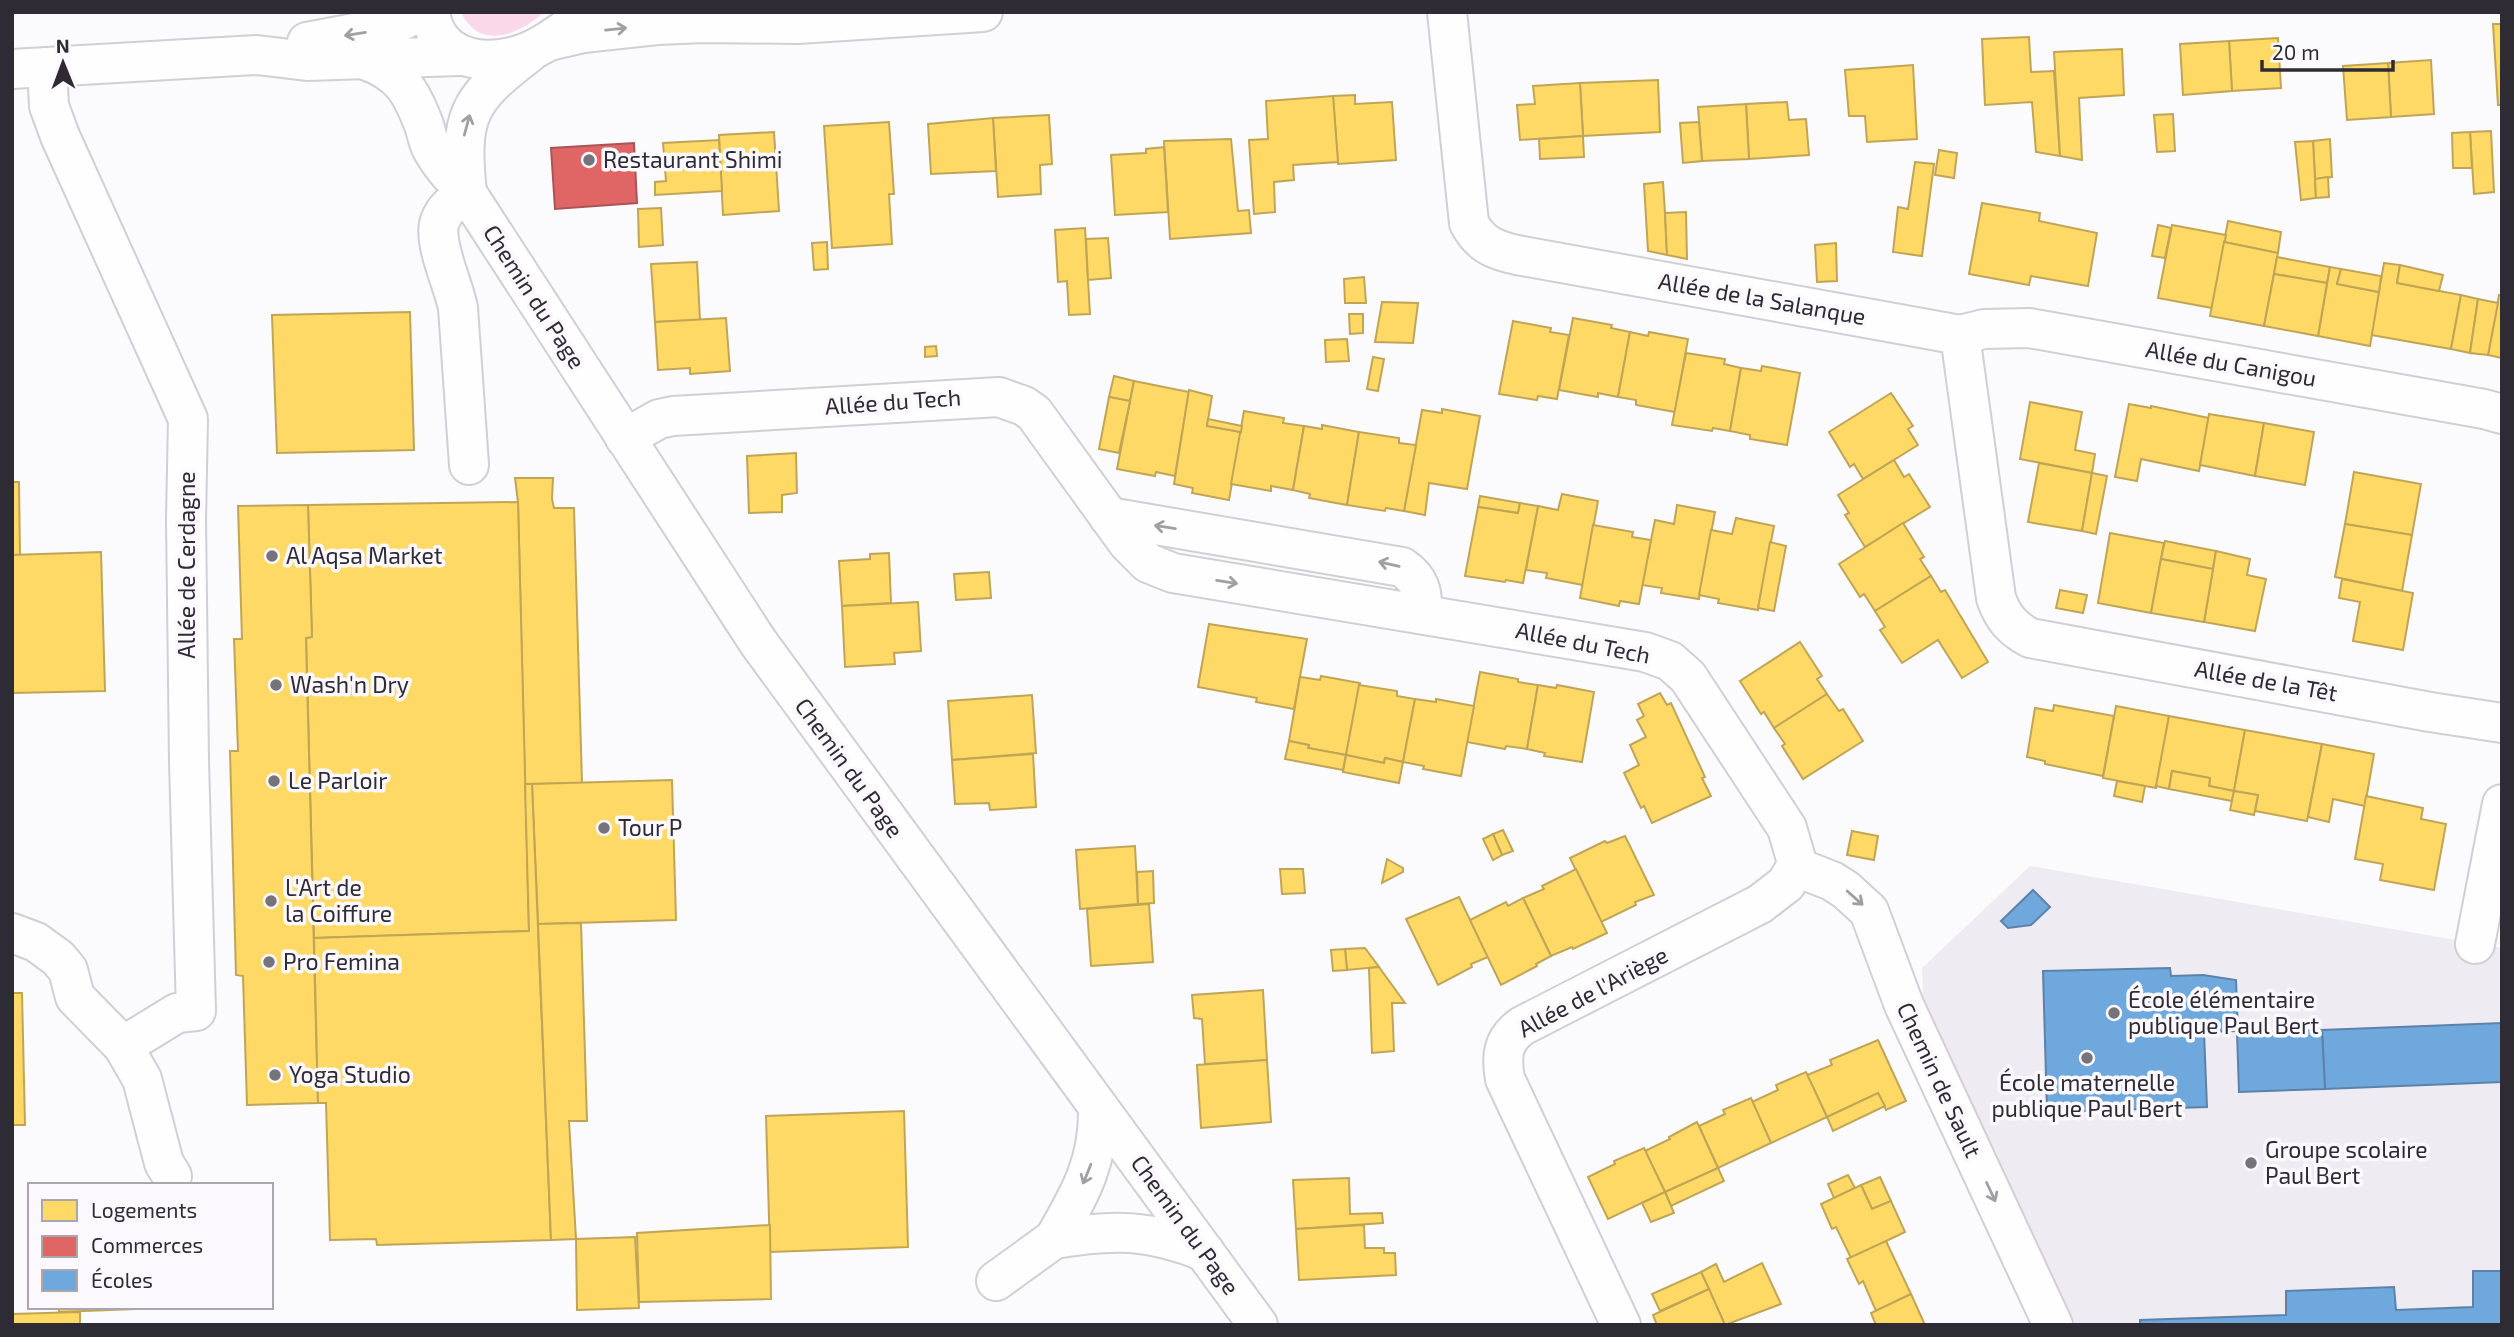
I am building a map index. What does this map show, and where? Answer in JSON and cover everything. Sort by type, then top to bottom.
[{"type":"street","name":"Chemin du Page","points":[[467,193],[463,151],[465,129],[473,108],[500,75],[586,12]]},
{"type":"street","points":[[257,55],[307,41],[392,26],[433,32],[477,59],[516,56],[583,33],[657,25],[798,24],[983,12]]},
{"type":"street","name":"Allée de la Salanque","points":[[1447,12],[1469,223],[1476,236],[1486,245],[1517,255],[1960,335]]},
{"type":"street","name":"Chemin du Page","points":[[425,127],[433,32]]},
{"type":"street","points":[[30,68],[257,55],[307,61],[365,60],[433,32]]},
{"type":"street","name":"Chemin du Page","points":[[365,60],[381,66],[403,82],[412,96],[431,148],[450,176],[467,193],[758,642],[1258,1325]]},
{"type":"street","name":"Allée de Cerdagne","points":[[30,68],[188,419],[186,519],[189,762],[196,1011],[177,1013],[123,1046]]},
{"type":"street","points":[[467,193],[450,205],[440,219],[438,228],[458,308],[469,465]]},
{"type":"street","name":"Allée du Canigou","points":[[1960,335],[1984,329],[2029,328],[2502,414]]},
{"type":"street","name":"Allée de la Têt","points":[[1960,335],[1996,598],[2002,613],[2013,628],[2030,638],[2502,723]]},
{"type":"street","name":"Allée du Tech","points":[[625,438],[659,419],[673,416],[999,397],[1024,405],[1034,413],[1109,517],[1402,567],[1419,583],[1422,593],[1421,614],[1645,652],[1670,661],[1680,668],[1698,690],[1780,815],[1792,841],[1796,867]]},
{"type":"street","points":[[2475,944],[2502,804]]},
{"type":"street","name":"Allée de l'Ariège","points":[[1621,1325],[1505,1079],[1502,1056],[1506,1040],[1522,1026],[1759,904],[1786,884],[1796,867]]},
{"type":"street","name":"Chemin de Sault","points":[[1796,867],[1832,881],[1869,911],[1904,1005],[2053,1325]]},
{"type":"street","points":[[12,933],[36,942],[58,958],[68,970],[75,997],[123,1046],[142,1079],[164,1163],[172,1176]]},
{"type":"street","points":[[1054,1240],[1090,1168],[1096,1149],[1098,1108]]},
{"type":"street","points":[[996,1281],[1054,1240],[1089,1233],[1148,1233],[1205,1252]]},
{"type":"shaded area","points":[[461,12],[544,12],[523,27],[500,35],[489,35],[478,32]]},
{"type":"shaded area","name":"Groupe scolaire Paul Bert","points":[[2030,866],[2502,948],[2502,1325],[2075,1325],[1923,1000],[1922,968]]},
{"type":"building: Logements","points":[[2493,24],[2502,24],[2502,105],[2498,105]]},
{"type":"building: Logements","points":[[2029,37],[2031,72],[2054,71],[2060,156],[2036,152],[2032,102],[1985,105],[1982,39]]},
{"type":"building: Logements","points":[[2278,38],[2281,88],[2232,91],[2229,41]]},
{"type":"building: Logements","points":[[2229,41],[2232,91],[2183,95],[2180,44]]},
{"type":"building: Logements","points":[[2122,49],[2124,95],[2079,98],[2082,160],[2060,156],[2054,52]]},
{"type":"building: Logements","points":[[2431,60],[2434,114],[2391,117],[2388,63]]},
{"type":"building: Logements","points":[[2388,63],[2391,117],[2347,120],[2343,66]]},
{"type":"building: Logements","points":[[1913,65],[1917,139],[1867,142],[1865,116],[1849,116],[1845,70]]},
{"type":"building: Logements","points":[[1658,80],[1660,132],[1583,136],[1580,83]]},
{"type":"building: Logements","points":[[1580,83],[1583,136],[1520,140],[1517,105],[1535,104],[1533,86]]},
{"type":"building: Logements","points":[[1355,95],[1355,104],[1392,102],[1396,160],[1338,164],[1333,96]]},
{"type":"building: Logements","points":[[1333,96],[1338,162],[1293,165],[1294,180],[1274,182],[1275,212],[1254,214],[1249,140],[1268,139],[1266,101]]},
{"type":"building: Logements","points":[[1787,102],[1789,120],[1806,119],[1809,155],[1749,159],[1746,104]]},
{"type":"building: Logements","points":[[1746,104],[1749,159],[1702,161],[1698,107]]},
{"type":"building: Logements","points":[[2173,114],[2175,151],[2157,152],[2154,115]]},
{"type":"building: Logements","points":[[1049,115],[1052,164],[1040,165],[1041,194],[998,197],[993,118]]},
{"type":"building: Logements","points":[[993,118],[996,171],[931,174],[928,124]]},
{"type":"building: Logements","points":[[889,122],[894,194],[889,194],[892,244],[832,248],[824,126]]},
{"type":"building: Logements","points":[[1699,122],[1702,161],[1683,163],[1680,123]]},
{"type":"building: Logements","points":[[2491,131],[2494,192],[2474,194],[2470,132]]},
{"type":"building: Logements","points":[[774,132],[779,211],[723,215],[719,135]]},
{"type":"building: Logements","points":[[2470,132],[2472,168],[2453,168],[2452,133]]},
{"type":"building: Logements","points":[[1583,136],[1584,157],[1540,159],[1539,139]]},
{"type":"building: Logements","points":[[1231,139],[1238,211],[1249,210],[1251,233],[1170,239],[1164,141]]},
{"type":"building: Logements","points":[[2330,139],[2332,177],[2315,179],[2313,141]]},
{"type":"building: Logements","points":[[719,140],[722,191],[655,195],[655,182],[666,181],[663,143]]},
{"type":"building: Logements","points":[[2313,141],[2316,198],[2301,200],[2295,142]]},
{"type":"building: Logements","points":[[1164,147],[1168,212],[1115,215],[1111,155],[1146,153],[1146,149]]},
{"type":"building: Logements","points":[[1939,150],[1957,153],[1954,178],[1935,175]]},
{"type":"building: Logements","points":[[1915,162],[1934,164],[1922,256],[1893,252],[1898,207],[1908,209]]},
{"type":"building: Logements","points":[[2328,177],[2329,197],[2316,198],[2315,179]]},
{"type":"building: Logements","points":[[1663,182],[1667,255],[1648,251],[1644,184]]},
{"type":"building: Logements","points":[[1982,203],[2040,213],[2039,221],[2097,233],[2088,286],[2031,276],[2029,285],[1969,274]]},
{"type":"building: Logements","points":[[661,208],[663,245],[639,247],[638,209]]},
{"type":"building: Logements","points":[[1686,212],[1687,259],[1667,255],[1665,213]]},
{"type":"building: Logements","points":[[2228,221],[2281,232],[2278,253],[2224,242]]},
{"type":"building: Logements","points":[[2158,225],[2171,228],[2165,258],[2152,256]]},
{"type":"building: Logements","points":[[2172,225],[2226,235],[2212,308],[2158,298]]},
{"type":"building: Logements","points":[[1085,228],[1090,314],[1069,315],[1067,281],[1058,282],[1055,230]]},
{"type":"building: Logements","points":[[1108,238],[1111,278],[1088,280],[1086,239]]},
{"type":"building: Logements","points":[[827,242],[828,269],[814,270],[812,243]]},
{"type":"building: Logements","points":[[2224,242],[2278,253],[2264,326],[2210,316]]},
{"type":"building: Logements","points":[[1836,243],[1837,281],[1817,282],[1815,245]]},
{"type":"building: Logements","points":[[2277,257],[2330,267],[2327,283],[2274,274]]},
{"type":"building: Logements","points":[[697,262],[700,320],[655,322],[651,264]]},
{"type":"building: Logements","points":[[2384,263],[2400,265],[2397,283],[2461,295],[2451,349],[2371,335]]},
{"type":"building: Logements","points":[[2400,265],[2443,275],[2439,291],[2397,283]]},
{"type":"building: Logements","points":[[2330,267],[2341,269],[2337,284],[2379,292],[2370,346],[2318,336]]},
{"type":"building: Logements","points":[[2341,269],[2381,276],[2379,292],[2337,284]]},
{"type":"building: Logements","points":[[2274,274],[2327,283],[2318,336],[2264,326]]},
{"type":"building: Logements","points":[[1364,277],[1366,303],[1345,303],[1344,279]]},
{"type":"building: Logements","points":[[2461,295],[2478,299],[2470,353],[2451,349]]},
{"type":"building: Logements","points":[[2499,295],[2502,295],[2502,358],[2488,355]]},
{"type":"building: Logements","points":[[2478,299],[2498,303],[2488,355],[2470,353]]},
{"type":"building: Logements","points":[[1382,302],[1418,303],[1413,343],[1375,342]]},
{"type":"building: Logements","points":[[410,312],[414,450],[277,453],[272,315]]},
{"type":"building: Logements","points":[[1349,314],[1363,314],[1363,333],[1350,334]]},
{"type":"building: Logements","points":[[726,318],[730,371],[690,374],[690,368],[658,370],[655,322]]},
{"type":"building: Logements","points":[[1573,318],[1612,325],[1611,328],[1630,332],[1618,397],[1598,393],[1598,397],[1559,390]]},
{"type":"building: Logements","points":[[1513,321],[1551,328],[1550,332],[1569,335],[1557,399],[1538,396],[1537,400],[1499,394]]},
{"type":"building: Logements","points":[[1630,332],[1648,336],[1649,332],[1688,339],[1675,412],[1636,405],[1636,400],[1618,397]]},
{"type":"building: Logements","points":[[1347,339],[1349,361],[1326,362],[1325,340]]},
{"type":"building: Logements","points":[[936,346],[937,356],[925,357],[925,347]]},
{"type":"building: Logements","points":[[1686,353],[1725,359],[1724,364],[1741,368],[1730,431],[1672,425]]},
{"type":"building: Logements","points":[[1373,357],[1384,359],[1378,391],[1367,389]]},
{"type":"building: Logements","points":[[1762,366],[1800,373],[1787,445],[1750,439],[1750,435],[1730,431],[1741,368],[1761,371]]},
{"type":"building: Logements","points":[[1114,376],[1134,381],[1130,401],[1109,397]]},
{"type":"building: Logements","points":[[1134,381],[1189,392],[1175,476],[1156,472],[1155,476],[1117,469]]},
{"type":"building: Logements","points":[[1189,390],[1212,396],[1207,426],[1241,432],[1229,500],[1192,493],[1193,488],[1174,484]]},
{"type":"building: Logements","points":[[1891,393],[1913,426],[1908,429],[1918,445],[1863,479],[1854,464],[1850,467],[1829,432]]},
{"type":"building: Logements","points":[[1109,397],[1130,401],[1119,453],[1099,449]]},
{"type":"building: Logements","points":[[2030,402],[2082,412],[2075,450],[2095,454],[2092,473],[2020,459]]},
{"type":"building: Logements","points":[[2129,404],[2209,418],[2199,471],[2141,459],[2137,481],[2115,477]]},
{"type":"building: Logements","points":[[1442,409],[1480,416],[1467,489],[1429,483],[1425,515],[1404,511],[1422,410],[1442,413]]},
{"type":"building: Logements","points":[[1244,411],[1284,418],[1283,423],[1304,426],[1293,490],[1271,486],[1271,491],[1231,484]]},
{"type":"building: Logements","points":[[2209,414],[2264,423],[2255,476],[2200,465]]},
{"type":"building: Logements","points":[[1208,419],[1242,426],[1241,432],[1207,426]]},
{"type":"building: Logements","points":[[2264,423],[2314,432],[2305,485],[2255,476]]},
{"type":"building: Logements","points":[[1322,425],[1359,432],[1347,505],[1309,498],[1310,494],[1293,490],[1304,426],[1322,429]]},
{"type":"building: Logements","points":[[1359,432],[1399,438],[1399,443],[1416,445],[1404,511],[1347,505]]},
{"type":"building: Logements","points":[[796,453],[797,493],[782,495],[782,512],[749,513],[747,456]]},
{"type":"building: Logements","points":[[1894,460],[1904,477],[1909,474],[1930,507],[1865,547],[1845,515],[1849,513],[1838,495]]},
{"type":"building: Logements","points":[[2039,463],[2092,473],[2082,531],[2028,522]]},
{"type":"building: Logements","points":[[2354,472],[2421,484],[2412,535],[2345,524]]},
{"type":"building: Logements","points":[[2092,473],[2107,476],[2096,534],[2082,531]]},
{"type":"building: Logements","points":[[515,478],[553,478],[554,508],[574,508],[582,783],[525,784],[518,502]]},
{"type":"building: Logements","points":[[12,482],[19,482],[20,555],[12,555]]},
{"type":"building: Logements","points":[[1562,494],[1598,501],[1583,585],[1546,578],[1547,573],[1526,570],[1538,506],[1558,510]]},
{"type":"building: Logements","points":[[1480,496],[1520,503],[1518,513],[1478,507]]},
{"type":"building: Logements","points":[[518,502],[529,931],[314,938],[306,638],[312,637],[308,505]]},
{"type":"building: Logements","points":[[1520,503],[1538,506],[1523,583],[1465,576],[1478,507],[1518,513]]},
{"type":"building: Logements","points":[[308,505],[312,637],[306,638],[318,1103],[247,1105],[243,976],[236,975],[230,751],[238,751],[234,639],[242,639],[238,506]]},
{"type":"building: Logements","points":[[1677,505],[1715,512],[1699,599],[1661,593],[1662,588],[1642,585],[1655,520],[1674,524]]},
{"type":"building: Logements","points":[[1736,518],[1774,526],[1758,610],[1718,603],[1719,599],[1699,595],[1711,530],[1732,534]]},
{"type":"building: Logements","points":[[1903,523],[1924,557],[1920,559],[1931,576],[1875,611],[1864,594],[1860,597],[1839,564]]},
{"type":"building: Logements","points":[[2345,524],[2412,535],[2402,591],[2335,577]]},
{"type":"building: Logements","points":[[1593,525],[1633,532],[1632,537],[1651,540],[1639,604],[1620,601],[1619,606],[1580,598]]},
{"type":"building: Logements","points":[[2110,533],[2164,543],[2151,613],[2098,603]]},
{"type":"building: Logements","points":[[2165,541],[2216,551],[2213,569],[2161,559]]},
{"type":"building: Logements","points":[[1770,542],[1786,546],[1774,611],[1758,608]]},
{"type":"building: Logements","points":[[2216,551],[2250,559],[2247,575],[2266,579],[2255,631],[2204,622]]},
{"type":"building: Logements","points":[[101,552],[105,691],[12,693],[12,555]]},
{"type":"building: Logements","points":[[889,553],[891,603],[842,606],[839,561],[870,559],[870,554]]},
{"type":"building: Logements","points":[[2161,559],[2213,569],[2204,622],[2151,613]]},
{"type":"building: Logements","points":[[989,572],[991,598],[956,600],[954,574]]},
{"type":"building: Logements","points":[[1931,576],[1941,592],[1945,590],[1988,662],[1962,678],[1938,640],[1902,663],[1880,630],[1885,627],[1875,611]]},
{"type":"building: Logements","points":[[2342,579],[2413,593],[2403,650],[2353,641],[2360,602],[2339,598]]},
{"type":"building: Logements","points":[[2060,590],[2087,595],[2083,613],[2056,608]]},
{"type":"building: Logements","points":[[918,602],[921,651],[894,653],[895,664],[845,667],[842,606]]},
{"type":"building: Logements","points":[[1209,624],[1307,639],[1294,709],[1256,702],[1257,698],[1198,687]]},
{"type":"building: Logements","points":[[1800,642],[1822,676],[1817,679],[1827,694],[1774,728],[1764,712],[1761,714],[1740,681]]},
{"type":"building: Logements","points":[[1480,672],[1538,685],[1527,749],[1506,746],[1505,749],[1467,742]]},
{"type":"building: Logements","points":[[1321,676],[1360,683],[1346,755],[1308,748],[1309,745],[1289,741],[1300,677],[1320,680]]},
{"type":"building: Logements","points":[[1359,685],[1397,691],[1397,696],[1415,699],[1403,762],[1385,758],[1384,763],[1346,755]]},
{"type":"building: Logements","points":[[1538,685],[1556,688],[1557,685],[1594,692],[1582,762],[1544,756],[1545,753],[1527,749]]},
{"type":"building: Logements","points":[[1660,693],[1667,705],[1671,703],[1711,796],[1652,823],[1644,806],[1641,808],[1624,773],[1639,765],[1630,745],[1646,737],[1637,720],[1644,716],[1638,704]]},
{"type":"building: Logements","points":[[1827,694],[1839,711],[1843,709],[1863,741],[1803,779],[1774,728]]},
{"type":"building: Logements","points":[[1032,695],[1036,753],[952,760],[948,701]]},
{"type":"building: Logements","points":[[1415,699],[1436,702],[1436,699],[1474,706],[1461,776],[1423,769],[1424,766],[1403,762]]},
{"type":"building: Logements","points":[[2054,705],[2114,716],[2103,776],[2045,764],[2045,761],[2027,757],[2035,708],[2053,711]]},
{"type":"building: Logements","points":[[2116,706],[2169,716],[2156,788],[2103,778]]},
{"type":"building: Logements","points":[[2169,716],[2245,730],[2234,791],[2209,786],[2210,778],[2172,771],[2169,789],[2156,786]]},
{"type":"building: Logements","points":[[2245,730],[2322,744],[2307,821],[2255,811],[2258,795],[2234,791]]},
{"type":"building: Logements","points":[[1289,741],[1309,745],[1308,748],[1346,755],[1343,770],[1285,759]]},
{"type":"building: Logements","points":[[2322,744],[2374,754],[2365,806],[2333,799],[2329,822],[2308,817]]},
{"type":"building: Logements","points":[[1033,754],[1036,807],[990,810],[989,803],[955,804],[952,760]]},
{"type":"building: Logements","points":[[1346,755],[1384,763],[1385,758],[1403,762],[1399,783],[1343,772]]},
{"type":"building: Logements","points":[[2172,771],[2210,778],[2209,786],[2234,791],[2232,801],[2169,789]]},
{"type":"building: Logements","name":"Tour P","points":[[672,780],[676,920],[538,924],[532,784]]},
{"type":"building: Logements","points":[[2117,781],[2145,786],[2142,802],[2114,796]]},
{"type":"building: Logements","points":[[525,784],[532,784],[551,1240],[377,1245],[376,1239],[330,1240],[326,1103],[318,1103],[314,938],[529,931]]},
{"type":"building: Logements","points":[[2234,791],[2258,795],[2254,815],[2230,810]]},
{"type":"building: Logements","points":[[2366,796],[2423,808],[2421,819],[2446,824],[2434,890],[2380,880],[2383,864],[2355,859]]},
{"type":"building: Logements","points":[[1503,830],[1513,851],[1502,855],[1493,834]]},
{"type":"building: Logements","points":[[1852,831],[1878,836],[1874,860],[1847,855]]},
{"type":"building: Logements","points":[[1493,834],[1502,855],[1493,860],[1483,839]]},
{"type":"building: Logements","points":[[1625,836],[1654,895],[1635,902],[1636,905],[1601,922],[1570,858],[1605,841],[1607,843]]},
{"type":"building: Logements","points":[[1135,846],[1138,904],[1080,909],[1076,850]]},
{"type":"building: Logements","points":[[1387,859],[1403,868],[1403,872],[1382,883]]},
{"type":"building: Logements","points":[[1280,869],[1303,869],[1305,893],[1282,894]]},
{"type":"building: Logements","points":[[1576,869],[1607,933],[1551,956],[1523,898],[1544,889],[1542,886]]},
{"type":"building: Logements","points":[[1153,871],[1154,903],[1138,904],[1137,872]]},
{"type":"building: Logements","points":[[1459,897],[1488,957],[1471,964],[1472,967],[1438,985],[1406,919]]},
{"type":"building: Logements","points":[[1523,898],[1551,956],[1501,985],[1470,920],[1506,902],[1508,906]]},
{"type":"building: Logements","points":[[1149,904],[1153,962],[1091,966],[1087,909]]},
{"type":"building: Logements","points":[[581,923],[587,1121],[569,1121],[576,1239],[551,1240],[538,924]]},
{"type":"building: Logements","points":[[1365,948],[1379,967],[1347,970],[1345,949]]},
{"type":"building: Logements","points":[[1345,949],[1347,970],[1333,971],[1331,950]]},
{"type":"building: Logements","points":[[1379,967],[1405,1003],[1392,1003],[1394,1051],[1372,1053],[1369,968]]},
{"type":"building: Logements","points":[[1263,990],[1267,1060],[1205,1064],[1202,1019],[1194,1018],[1192,995]]},
{"type":"building: Logements","points":[[12,993],[22,993],[25,1125],[12,1125]]},
{"type":"building: Logements","points":[[1878,1040],[1906,1101],[1886,1110],[1878,1093],[1827,1117],[1807,1075],[1832,1065],[1830,1060]]},
{"type":"building: Logements","points":[[1267,1060],[1271,1122],[1201,1128],[1197,1065]]},
{"type":"building: Logements","points":[[1806,1072],[1827,1117],[1771,1143],[1752,1102],[1778,1090],[1776,1085]]},
{"type":"building: Logements","points":[[1878,1093],[1885,1106],[1833,1131],[1827,1117]]},
{"type":"building: Logements","points":[[1751,1098],[1771,1143],[1718,1168],[1699,1126],[1725,1114],[1723,1110]]},
{"type":"building: Logements","points":[[904,1111],[908,1247],[770,1252],[766,1116]]},
{"type":"building: Logements","points":[[1697,1122],[1718,1168],[1665,1192],[1645,1151]]},
{"type":"building: Logements","points":[[1644,1148],[1665,1192],[1608,1219],[1588,1177],[1615,1164],[1614,1161]]},
{"type":"building: Logements","points":[[1718,1168],[1724,1181],[1671,1206],[1665,1192]]},
{"type":"building: Logements","points":[[1848,1175],[1855,1188],[1834,1198],[1828,1184]]},
{"type":"building: Logements","points":[[1880,1177],[1891,1201],[1872,1209],[1861,1185]]},
{"type":"building: Logements","points":[[1349,1178],[1350,1214],[1382,1213],[1383,1223],[1296,1229],[1293,1180]]},
{"type":"building: Logements","points":[[1861,1185],[1872,1209],[1891,1201],[1905,1232],[1851,1258],[1836,1227],[1832,1229],[1821,1204]]},
{"type":"building: Logements","points":[[1665,1192],[1674,1213],[1651,1222],[1642,1203]]},
{"type":"building: Logements","points":[[770,1225],[771,1299],[639,1302],[637,1233]]},
{"type":"building: Logements","points":[[1364,1225],[1365,1248],[1384,1248],[1384,1253],[1395,1253],[1396,1275],[1299,1280],[1296,1229]]},
{"type":"building: Logements","points":[[635,1237],[639,1308],[577,1310],[576,1239]]},
{"type":"building: Logements","points":[[1886,1241],[1911,1294],[1876,1311],[1863,1281],[1859,1284],[1847,1259]]},
{"type":"building: Logements","points":[[1762,1263],[1781,1304],[1725,1325],[1701,1272],[1716,1264],[1724,1282]]},
{"type":"building: Logements","points":[[1701,1272],[1709,1289],[1660,1311],[1652,1294]]},
{"type":"building: Logements","points":[[1709,1289],[1725,1325],[1657,1325],[1653,1315]]},
{"type":"building: Logements","points":[[1911,1294],[1925,1325],[1876,1325],[1871,1313]]},
{"type":"building: Logements","points":[[59,1309],[136,1309],[59,1312]]},
{"type":"building: Logements","points":[[80,1312],[80,1325],[12,1325],[12,1314]]},
{"type":"building: Commerces","points":[[634,143],[637,203],[555,209],[551,148]]},
{"type":"building: Écoles","points":[[2033,890],[2050,907],[2031,925],[2008,928],[2001,921]]},
{"type":"building: Écoles","points":[[2170,968],[2171,976],[2203,975],[2236,980],[2238,1031],[2204,1032],[2207,1107],[2047,1112],[2043,971]]},
{"type":"building: Écoles","points":[[2502,1023],[2502,1082],[2325,1089],[2322,1030]]},
{"type":"building: Écoles","points":[[2322,1030],[2325,1089],[2239,1092],[2237,1033]]},
{"type":"building: Écoles","points":[[2473,1271],[2502,1271],[2502,1325],[2140,1325],[2140,1320],[2286,1315],[2286,1291],[2394,1287],[2396,1310],[2473,1307]]},
{"type":"place","name":"Restaurant Shimi","points":[[589,160]]},
{"type":"place","name":"Al Aqsa Market","points":[[272,556]]},
{"type":"place","name":"Wash'n Dry","points":[[276,685]]},
{"type":"place","name":"Le Parloir","points":[[274,781]]},
{"type":"place","name":"Tour P","points":[[604,828]]},
{"type":"place","name":"L'Art de la Coiffure","points":[[271,901]]},
{"type":"place","name":"Pro Femina","points":[[269,962]]},
{"type":"place","name":"École élémentaire publique Paul Bert","points":[[2114,1013]]},
{"type":"place","name":"École maternelle publique Paul Bert","points":[[2087,1058]]},
{"type":"place","name":"Yoga Studio","points":[[275,1075]]},
{"type":"place","name":"Groupe scolaire Paul Bert","points":[[2251,1163]]}]
